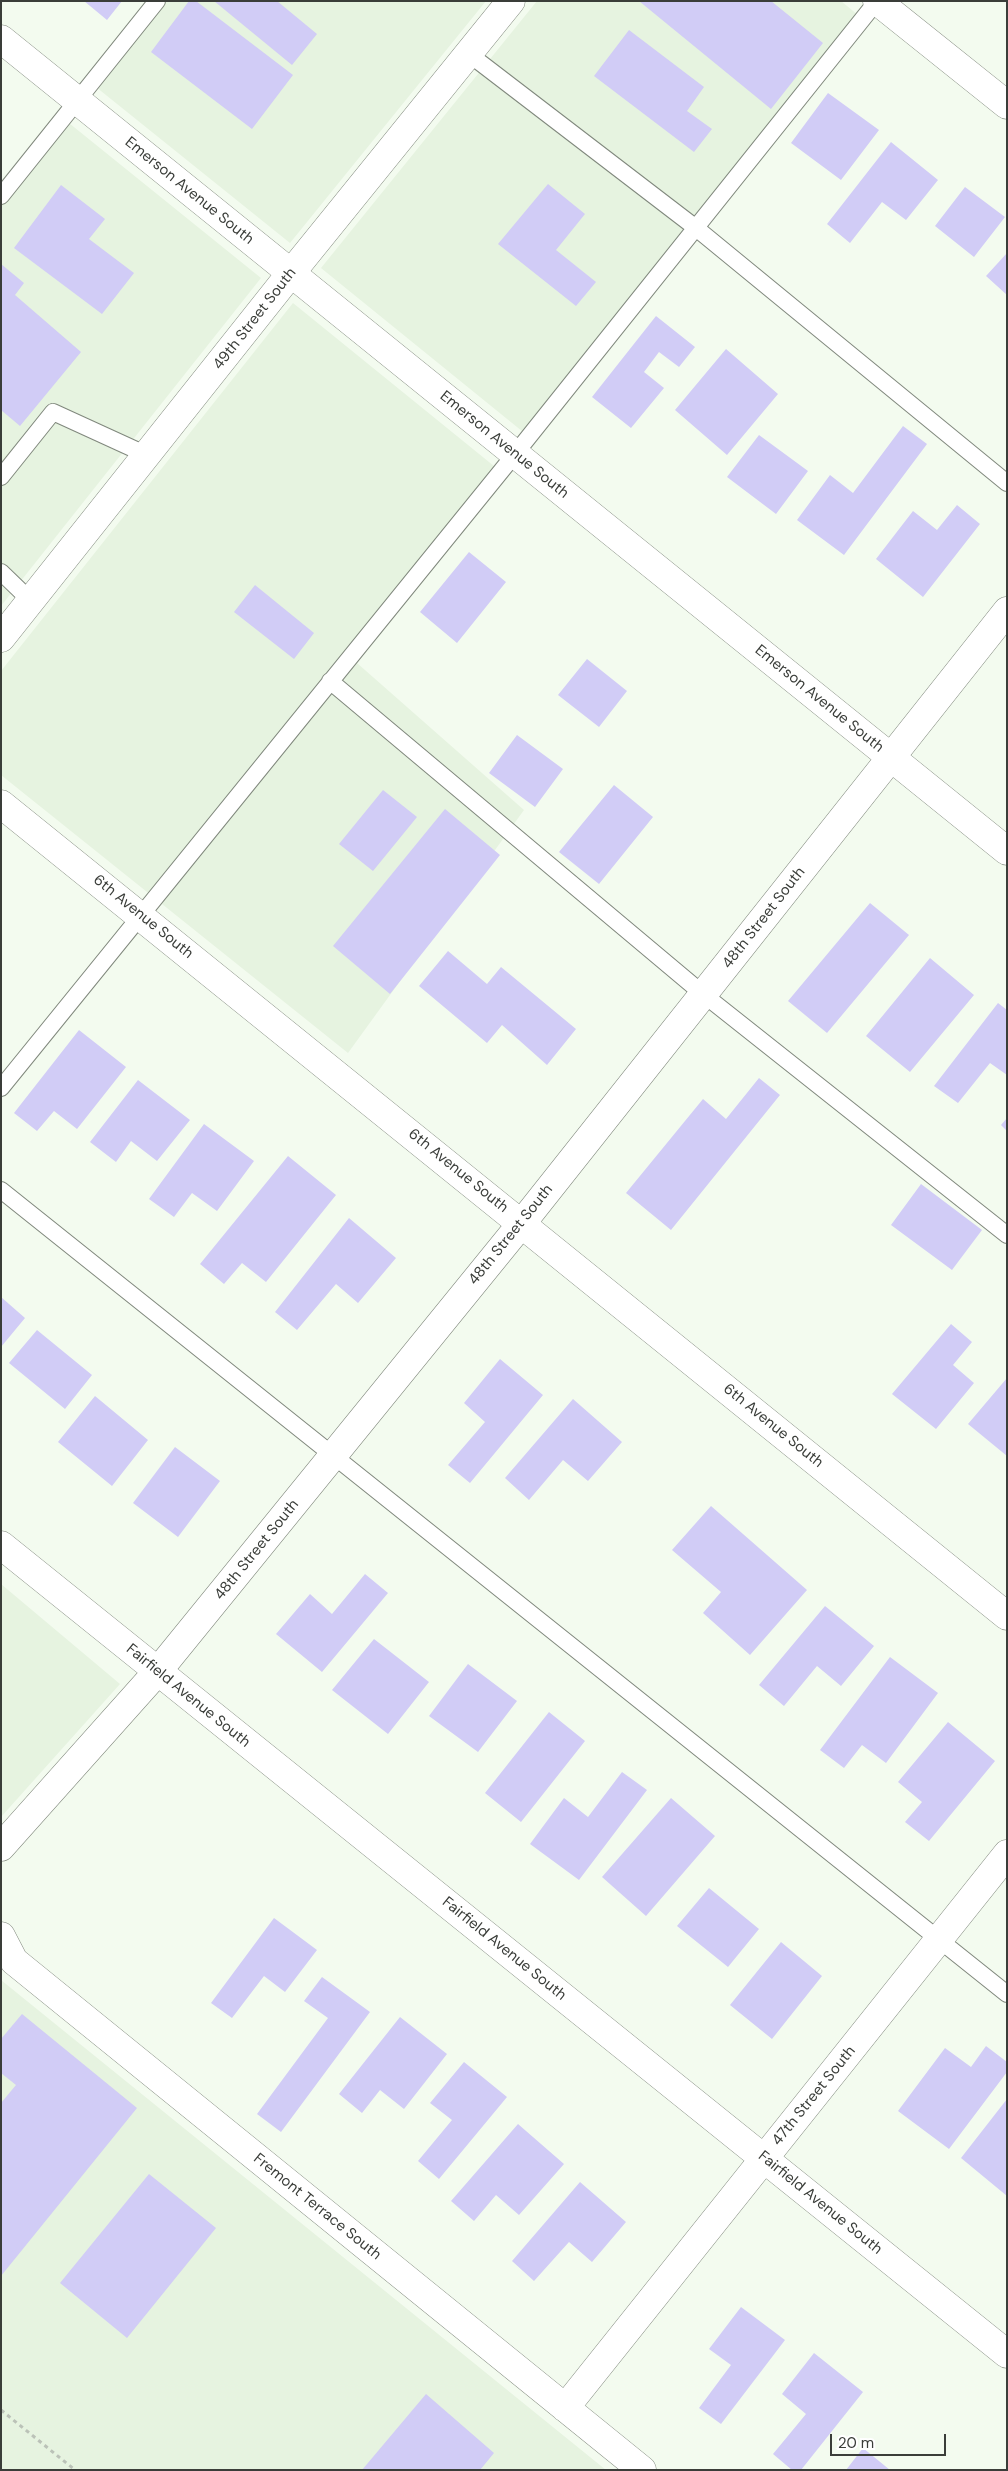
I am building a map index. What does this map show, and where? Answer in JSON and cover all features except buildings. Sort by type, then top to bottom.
[{"type":"street","name":"49th Street South","points":[[1,638],[291,273],[512,1]]},
{"type":"street","points":[[877,1],[1007,105]]},
{"type":"street","name":"Emerson Avenue South","points":[[1,39],[1007,850]]},
{"type":"street","name":"48th Street South","points":[[1,1847],[158,1672],[522,1223],[1007,611]]},
{"type":"street","name":"6th Avenue South","points":[[1,804],[1007,1616]]},
{"type":"street","name":"Fairfield Avenue South","points":[[1,1545],[1007,2354]]},
{"type":"street","name":"47th Street South","points":[[565,2408],[1007,1854]]},
{"type":"street","name":"Fremont Terrace South","points":[[1,1936],[14,1961],[642,2470]]},
{"type":"lane","points":[[1,196],[157,1]]},
{"type":"lane","points":[[1,1088],[515,454],[877,1]]},
{"type":"lane","points":[[468,54],[696,228],[1007,483]]},
{"type":"lane","points":[[1,477],[53,412],[147,455]]},
{"type":"lane","points":[[1,572],[31,601]]},
{"type":"lane","points":[[330,682],[703,994],[1007,1235]]},
{"type":"lane","points":[[1,1190],[1007,1994]]},
{"type":"path","points":[[1,2410],[75,2470]]},
{"type":"shaded area","points":[[151,1],[486,1],[290,243],[91,83]]},
{"type":"shaded area","points":[[537,1],[841,1],[864,20],[533,440],[321,268]]},
{"type":"shaded area","points":[[64,119],[261,278],[1,606],[1,203]]},
{"type":"shaded area","points":[[293,303],[505,475],[357,663],[524,810],[348,1053],[1,775],[1,671]]},
{"type":"shaded area","points":[[1,1584],[120,1684],[1,1817]]},
{"type":"shaded area","points":[[1,1980],[606,2470],[1,2470]]}]
